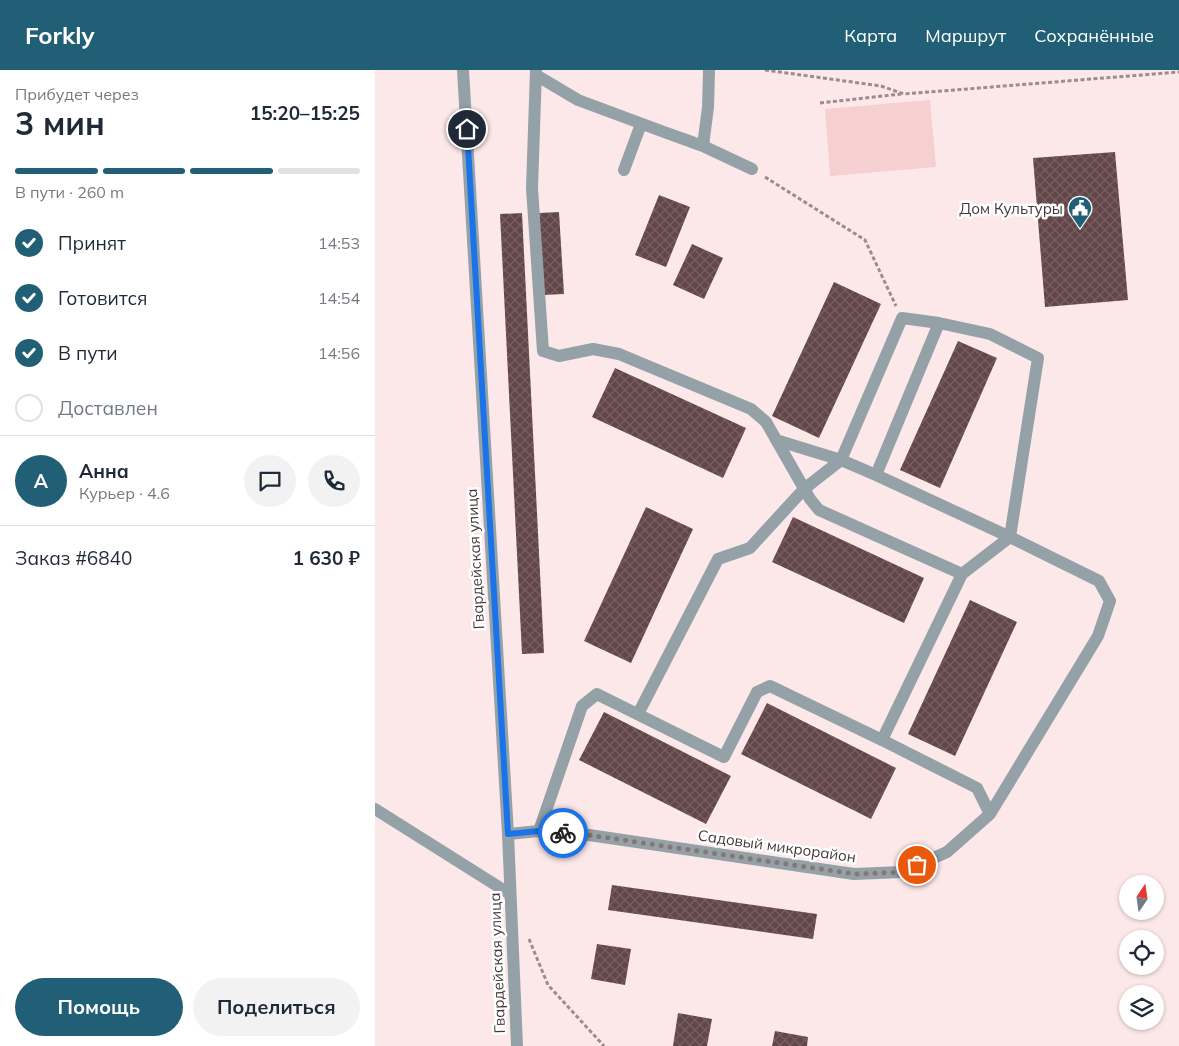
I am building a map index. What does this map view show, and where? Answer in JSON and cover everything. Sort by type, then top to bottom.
[{"type":"street","name":"Гвардейская улица","points":[[463,70],[508,834],[517,1046]]},
{"type":"street","points":[[703,146],[708,107],[709,70]]},
{"type":"street","points":[[536,72],[578,100],[703,146],[753,169]]},
{"type":"street","points":[[536,72],[532,188],[543,352],[559,356],[593,349],[619,354],[751,409],[766,422],[810,499],[819,510],[962,574]]},
{"type":"street","points":[[624,170],[641,124]]},
{"type":"street","points":[[638,714],[718,560],[750,548],[804,489],[841,460],[902,318],[939,323],[990,334],[1038,358],[1010,537],[962,574],[882,740]]},
{"type":"street","points":[[876,475],[939,323]]},
{"type":"street","points":[[776,440],[841,460],[1010,537]]},
{"type":"street","name":"Садовый микрорайон","points":[[508,834],[539,831],[589,835],[855,874],[902,872],[947,852],[990,814],[1098,636],[1110,601],[1099,581],[1010,537]]},
{"type":"street","points":[[539,831],[582,706],[597,694],[724,757],[757,692],[770,686],[977,788],[990,814]]},
{"type":"street","points":[[375,809],[510,894]]},
{"type":"path","points":[[765,70],[881,86],[905,94]]},
{"type":"path","points":[[820,102],[1179,72]]},
{"type":"path","points":[[753,169],[865,240],[902,318]]},
{"type":"path","points":[[529,939],[548,984],[604,1046]]},
{"type":"shaded area","points":[[930,100],[936,167],[830,176],[825,109]]},
{"type":"building","name":"Дом Культуры","points":[[1115,152],[1128,300],[1045,307],[1033,158]]},
{"type":"building","points":[[659,195],[690,207],[666,267],[635,255]]},
{"type":"building","points":[[559,212],[564,294],[543,295],[539,213]]},
{"type":"building","points":[[522,213],[544,653],[522,654],[500,214]]},
{"type":"building","points":[[692,244],[723,258],[704,299],[673,285]]},
{"type":"building","points":[[834,282],[881,304],[819,438],[772,416]]},
{"type":"building","points":[[958,341],[997,358],[940,488],[900,470]]},
{"type":"building","points":[[615,368],[746,428],[723,478],[592,417]]},
{"type":"building","points":[[646,507],[693,529],[631,663],[584,641]]},
{"type":"building","points":[[793,517],[924,578],[904,623],[772,562]]},
{"type":"building","points":[[970,600],[1017,622],[955,756],[908,734]]},
{"type":"building","points":[[767,703],[896,768],[871,819],[741,754]]},
{"type":"building","points":[[604,712],[731,776],[706,824],[579,760]]},
{"type":"building","points":[[612,885],[817,914],[813,939],[608,910]]},
{"type":"building","points":[[597,944],[631,949],[625,985],[591,979]]},
{"type":"building","points":[[678,1013],[712,1019],[707,1046],[673,1046]]},
{"type":"building","points":[[775,1031],[808,1037],[807,1046],[772,1046]]},
{"type":"way so far","points":[[563,833],[589,835],[855,874],[902,872],[917,865]]},
{"type":"place","name":"Дом Культуры","points":[[1080,229]]},
{"type":"route","points":[[467,129],[508,834],[539,831],[563,833]]}]
